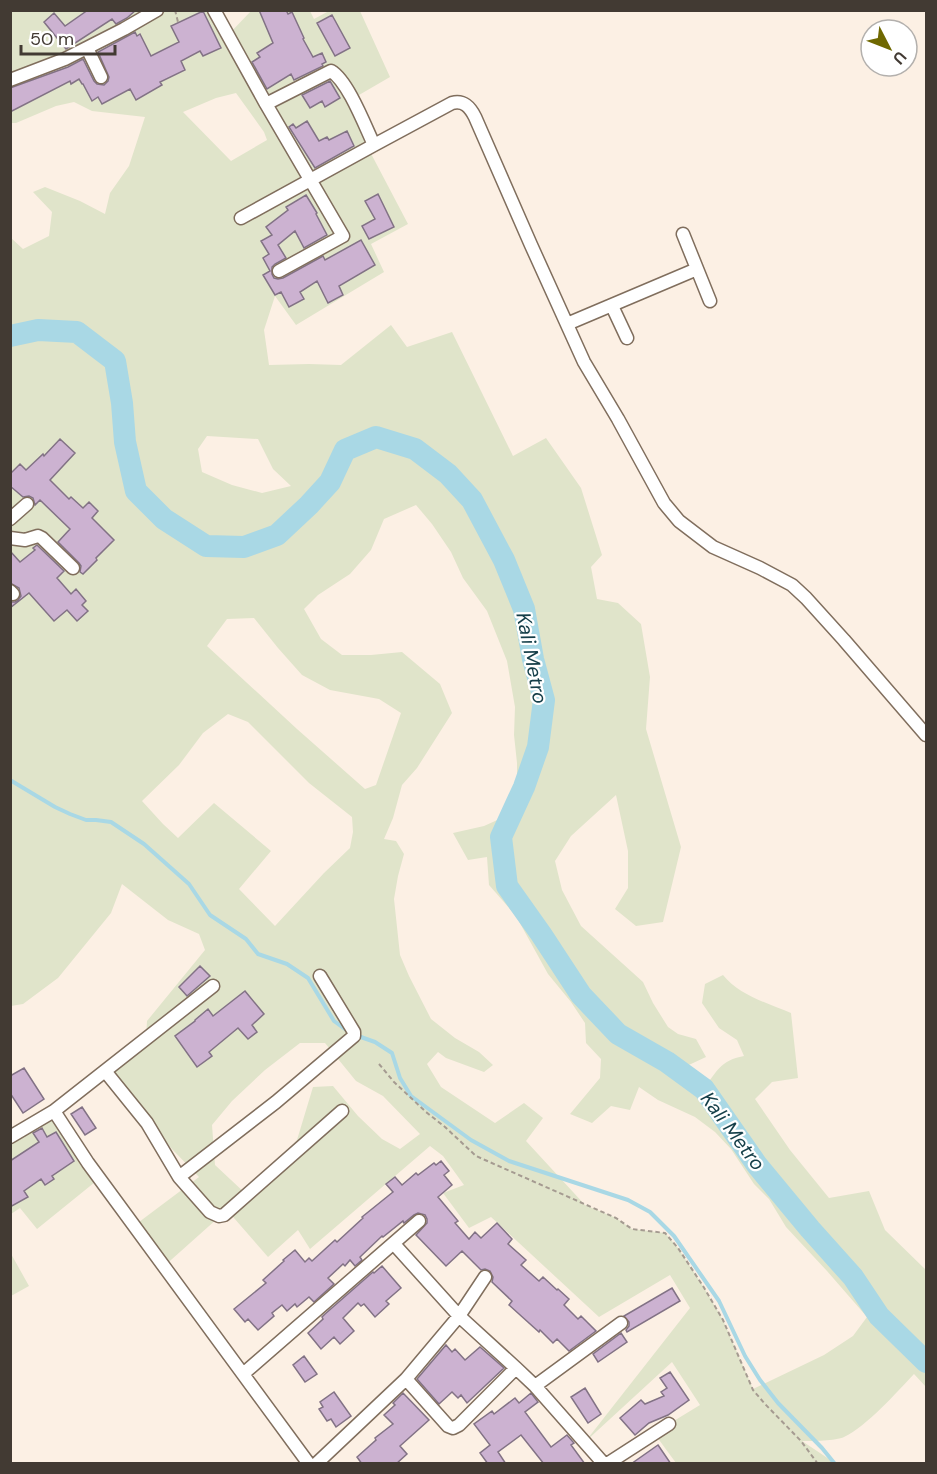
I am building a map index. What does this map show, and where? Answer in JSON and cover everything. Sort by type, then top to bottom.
[{"type":"street","points":[[10,80],[65,59],[157,10]]},
{"type":"street","points":[[214,10],[343,236],[279,271]]},
{"type":"street","points":[[87,48],[101,76]]},
{"type":"street","points":[[266,104],[331,71],[338,76],[349,93],[374,145]]},
{"type":"street","points":[[241,218],[452,103],[462,102],[469,107],[584,362],[664,503],[679,521],[713,547],[792,585],[838,633],[927,735]]},
{"type":"street","points":[[683,234],[710,301]]},
{"type":"street","points":[[567,324],[698,269]]},
{"type":"street","points":[[612,306],[627,338]]},
{"type":"street","points":[[10,519],[27,504]]},
{"type":"street","points":[[10,538],[25,540],[38,536],[73,568]]},
{"type":"street","points":[[179,1177],[276,1102],[354,1036],[354,1032],[320,976]]},
{"type":"street","points":[[10,1137],[54,1111],[213,986]]},
{"type":"street","points":[[105,1071],[147,1123],[179,1177],[210,1212],[219,1216],[224,1215],[342,1110]]},
{"type":"street","points":[[54,1111],[95,1173],[309,1464]]},
{"type":"street","points":[[243,1374],[419,1221]]},
{"type":"street","points":[[394,1244],[459,1316],[535,1386],[605,1464],[669,1424]]},
{"type":"street","points":[[316,1464],[406,1379],[459,1316],[485,1277]]},
{"type":"street","points":[[535,1386],[621,1323]]},
{"type":"street","points":[[406,1379],[448,1426],[453,1428],[459,1425],[516,1368]]},
{"type":"path","points":[[175,10],[178,21]]},
{"type":"path","points":[[379,1064],[394,1082],[476,1156],[616,1218],[632,1229],[665,1233],[704,1286],[723,1320],[753,1390],[801,1441],[818,1464]]},
{"type":"green space","points":[[11,11],[214,11],[229,34],[251,11],[310,11],[314,19],[329,11],[360,11],[390,77],[359,95],[366,116],[367,146],[408,224],[371,244],[384,272],[296,325],[275,296],[264,330],[269,365],[341,365],[391,325],[407,347],[452,332],[513,456],[546,438],[581,488],[602,555],[591,567],[597,599],[618,603],[641,624],[650,677],[646,729],[681,847],[663,922],[636,926],[615,909],[628,888],[628,851],[616,795],[571,836],[555,861],[562,890],[581,926],[643,982],[668,1027],[678,1034],[696,1039],[706,1057],[678,1070],[703,1089],[724,1064],[744,1056],[737,1040],[719,1028],[702,1003],[705,984],[723,975],[745,993],[791,1013],[798,1078],[772,1082],[755,1099],[790,1150],[829,1198],[869,1191],[885,1230],[926,1270],[926,1387],[914,1374],[881,1408],[853,1432],[835,1439],[802,1441],[835,1463],[676,1463],[654,1433],[700,1405],[672,1362],[585,1442],[690,1308],[670,1275],[599,1317],[491,1217],[469,1228],[443,1193],[464,1185],[443,1156],[430,1146],[310,1249],[298,1230],[268,1257],[227,1210],[162,1268],[131,1228],[199,1177],[171,1148],[106,1065],[146,1038],[147,1021],[205,950],[199,934],[168,920],[122,884],[111,913],[58,978],[23,1004],[11,1006],[10,237],[23,249],[49,236],[52,212],[33,192],[45,187],[105,214],[110,193],[129,166],[145,117],[92,111],[74,102],[56,106],[11,123]],"holes":[[[236,93],[264,132],[267,140],[231,161],[183,112],[216,98]],[[207,436],[258,439],[273,469],[291,486],[262,493],[232,485],[202,472],[198,449]],[[416,505],[451,552],[463,578],[487,611],[507,661],[515,707],[517,797],[504,817],[484,826],[453,833],[468,860],[487,857],[489,885],[516,916],[548,974],[585,1023],[586,1043],[601,1059],[600,1078],[570,1114],[592,1123],[611,1106],[630,1110],[639,1087],[658,1100],[695,1117],[715,1132],[731,1149],[754,1184],[769,1199],[786,1227],[867,1317],[853,1336],[824,1355],[753,1389],[723,1320],[678,1248],[665,1233],[632,1229],[616,1218],[585,1205],[526,1141],[543,1118],[524,1103],[495,1123],[441,1087],[427,1064],[438,1052],[446,1058],[484,1072],[493,1065],[479,1052],[455,1038],[431,1019],[409,976],[400,955],[394,899],[404,854],[396,841],[384,839],[393,818],[402,785],[417,768],[452,713],[440,684],[402,652],[342,655],[321,639],[304,609],[318,595],[350,574],[371,550],[384,519]],[[254,618],[302,675],[330,690],[379,699],[401,713],[376,785],[365,789],[207,646],[227,619]],[[228,714],[248,722],[309,783],[352,817],[353,832],[350,848],[275,926],[239,889],[271,851],[214,803],[178,838],[142,801],[179,765],[203,733]],[[300,1043],[325,1043],[356,1081],[383,1096],[420,1134],[400,1149],[382,1139],[358,1116],[333,1086],[313,1087],[297,1140],[246,1194],[215,1165],[212,1125],[232,1101],[265,1070]]]},
{"type":"green space","points":[[48,1107],[75,1152],[100,1178],[37,1229],[20,1208],[11,1214],[11,1131]]},
{"type":"green space","points":[[10,1252],[29,1286],[11,1296],[10,1296]]},
{"type":"building","points":[[88,10],[136,10],[116,24],[112,19],[66,49],[44,22],[54,13],[65,26]]},
{"type":"building","points":[[259,10],[286,10],[288,14],[292,12],[313,57],[322,53],[326,62],[322,64],[323,66],[294,80],[291,74],[267,89],[252,62],[260,57],[257,53],[273,43]]},
{"type":"building","points":[[203,11],[221,48],[203,56],[200,51],[181,61],[185,70],[160,82],[162,85],[136,100],[130,89],[102,104],[98,97],[92,101],[79,79],[71,84],[70,81],[10,112],[10,88],[68,67],[83,59],[94,81],[104,85],[109,77],[98,52],[135,32],[137,36],[140,34],[151,56],[179,42],[171,26]]},
{"type":"building","points":[[332,15],[350,48],[335,56],[317,23]]},
{"type":"building","points":[[330,81],[340,98],[325,107],[322,101],[310,108],[302,95]]},
{"type":"building","points":[[307,121],[319,141],[327,137],[329,140],[347,131],[354,146],[315,168],[289,127],[293,124],[296,128]]},
{"type":"building","points":[[378,194],[394,227],[369,239],[362,226],[375,219],[365,201]]},
{"type":"building","points":[[306,195],[327,235],[304,248],[295,231],[278,245],[286,258],[272,267],[274,278],[283,278],[323,256],[325,260],[361,240],[375,265],[339,286],[343,295],[328,303],[317,281],[300,292],[304,299],[289,307],[281,292],[275,295],[263,275],[270,271],[263,258],[269,254],[261,241],[272,235],[266,227],[288,210],[286,207]]},
{"type":"building","points":[[60,439],[75,453],[50,480],[69,499],[71,497],[83,508],[89,502],[98,511],[92,518],[114,540],[83,574],[80,572],[79,563],[58,542],[70,529],[40,500],[35,505],[33,498],[23,497],[10,486],[10,474],[20,464],[26,470]]},
{"type":"building","points":[[37,545],[64,571],[57,578],[71,594],[76,589],[86,601],[82,605],[88,611],[77,621],[67,610],[54,621],[29,593],[10,608],[10,602],[15,602],[21,596],[19,588],[10,583],[10,551],[20,562],[35,550],[33,548]]},
{"type":"building","points":[[200,966],[210,976],[187,996],[179,987]]},
{"type":"building","points":[[245,991],[264,1014],[252,1025],[257,1032],[248,1039],[238,1028],[209,1052],[212,1056],[197,1067],[175,1036],[208,1009],[213,1016]]},
{"type":"building","points":[[24,1068],[44,1099],[23,1113],[10,1093],[10,1076]]},
{"type":"building","points":[[82,1107],[96,1128],[85,1135],[71,1114]]},
{"type":"building","points":[[42,1128],[47,1137],[56,1132],[74,1161],[52,1176],[54,1179],[45,1185],[41,1179],[24,1191],[28,1197],[10,1207],[10,1161],[39,1142],[33,1133]]},
{"type":"building","points":[[441,1161],[449,1171],[444,1175],[452,1185],[438,1197],[458,1221],[455,1223],[469,1239],[475,1232],[481,1238],[497,1223],[512,1239],[508,1244],[526,1260],[521,1265],[539,1281],[543,1277],[558,1289],[569,1299],[564,1305],[578,1319],[581,1316],[596,1331],[569,1351],[557,1339],[553,1343],[509,1305],[512,1301],[492,1282],[493,1277],[490,1271],[481,1270],[462,1251],[446,1266],[416,1235],[427,1223],[425,1215],[418,1213],[382,1236],[360,1257],[362,1260],[355,1266],[350,1260],[345,1266],[343,1264],[328,1278],[334,1284],[314,1302],[309,1297],[297,1307],[295,1304],[287,1311],[282,1305],[272,1313],[274,1316],[258,1330],[248,1319],[245,1322],[234,1309],[266,1283],[263,1280],[295,1250],[305,1262],[309,1258],[312,1261],[335,1240],[337,1242],[362,1217],[393,1192],[386,1184],[395,1177],[402,1185],[416,1173],[418,1175],[434,1163],[436,1165]]},
{"type":"building","points":[[382,1266],[401,1288],[386,1301],[389,1304],[375,1317],[364,1304],[361,1306],[358,1303],[343,1318],[354,1331],[340,1344],[334,1337],[321,1349],[308,1333],[323,1319],[325,1314]]},
{"type":"building","points":[[672,1288],[680,1301],[627,1332],[629,1322],[624,1316]]},
{"type":"building","points":[[621,1333],[627,1342],[598,1362],[593,1354]]},
{"type":"building","points":[[446,1345],[452,1352],[455,1349],[465,1360],[480,1347],[504,1368],[467,1403],[461,1395],[458,1398],[452,1392],[439,1404],[417,1379]]},
{"type":"building","points":[[304,1356],[317,1374],[305,1382],[293,1365]]},
{"type":"building","points":[[670,1372],[689,1400],[668,1415],[649,1423],[635,1435],[620,1418],[641,1400],[645,1404],[664,1396],[661,1392],[667,1388],[660,1378]]},
{"type":"building","points":[[585,1388],[601,1414],[588,1423],[571,1397]]},
{"type":"building","points":[[334,1392],[351,1416],[336,1427],[331,1419],[327,1421],[319,1409],[323,1407],[320,1402]]},
{"type":"building","points":[[403,1393],[429,1420],[400,1446],[407,1454],[396,1464],[362,1464],[357,1457],[376,1440],[375,1438],[393,1424],[384,1415]]},
{"type":"building","points":[[531,1393],[538,1402],[525,1412],[551,1447],[567,1435],[574,1443],[571,1445],[585,1464],[544,1464],[521,1435],[498,1452],[506,1464],[488,1464],[480,1453],[490,1445],[474,1424],[492,1411],[494,1414],[515,1398],[519,1403]]},
{"type":"building","points":[[658,1445],[671,1464],[631,1464]]},
{"type":"waterway","name":"Kali Metro","points":[[10,336],[38,330],[77,332],[115,361],[122,403],[125,442],[136,491],[164,519],[206,546],[244,547],[277,535],[330,482],[345,450],[376,437],[415,449],[448,474],[472,500],[504,560],[524,609],[533,659],[544,700],[538,747],[524,787],[501,837],[507,886],[581,995],[618,1034],[667,1062],[704,1089],[757,1165],[853,1277],[879,1316],[926,1362]]},
{"type":"waterway","points":[[10,780],[70,814],[86,820],[111,822],[144,844],[189,884],[210,915],[246,939],[258,954],[287,964],[308,978],[334,1021],[349,1032]]},
{"type":"waterway","points":[[358,1036],[375,1042],[392,1053],[400,1078],[411,1096],[471,1140],[509,1161],[628,1200],[650,1212],[674,1236],[719,1301],[745,1356],[760,1380],[778,1403],[835,1464]]}]
